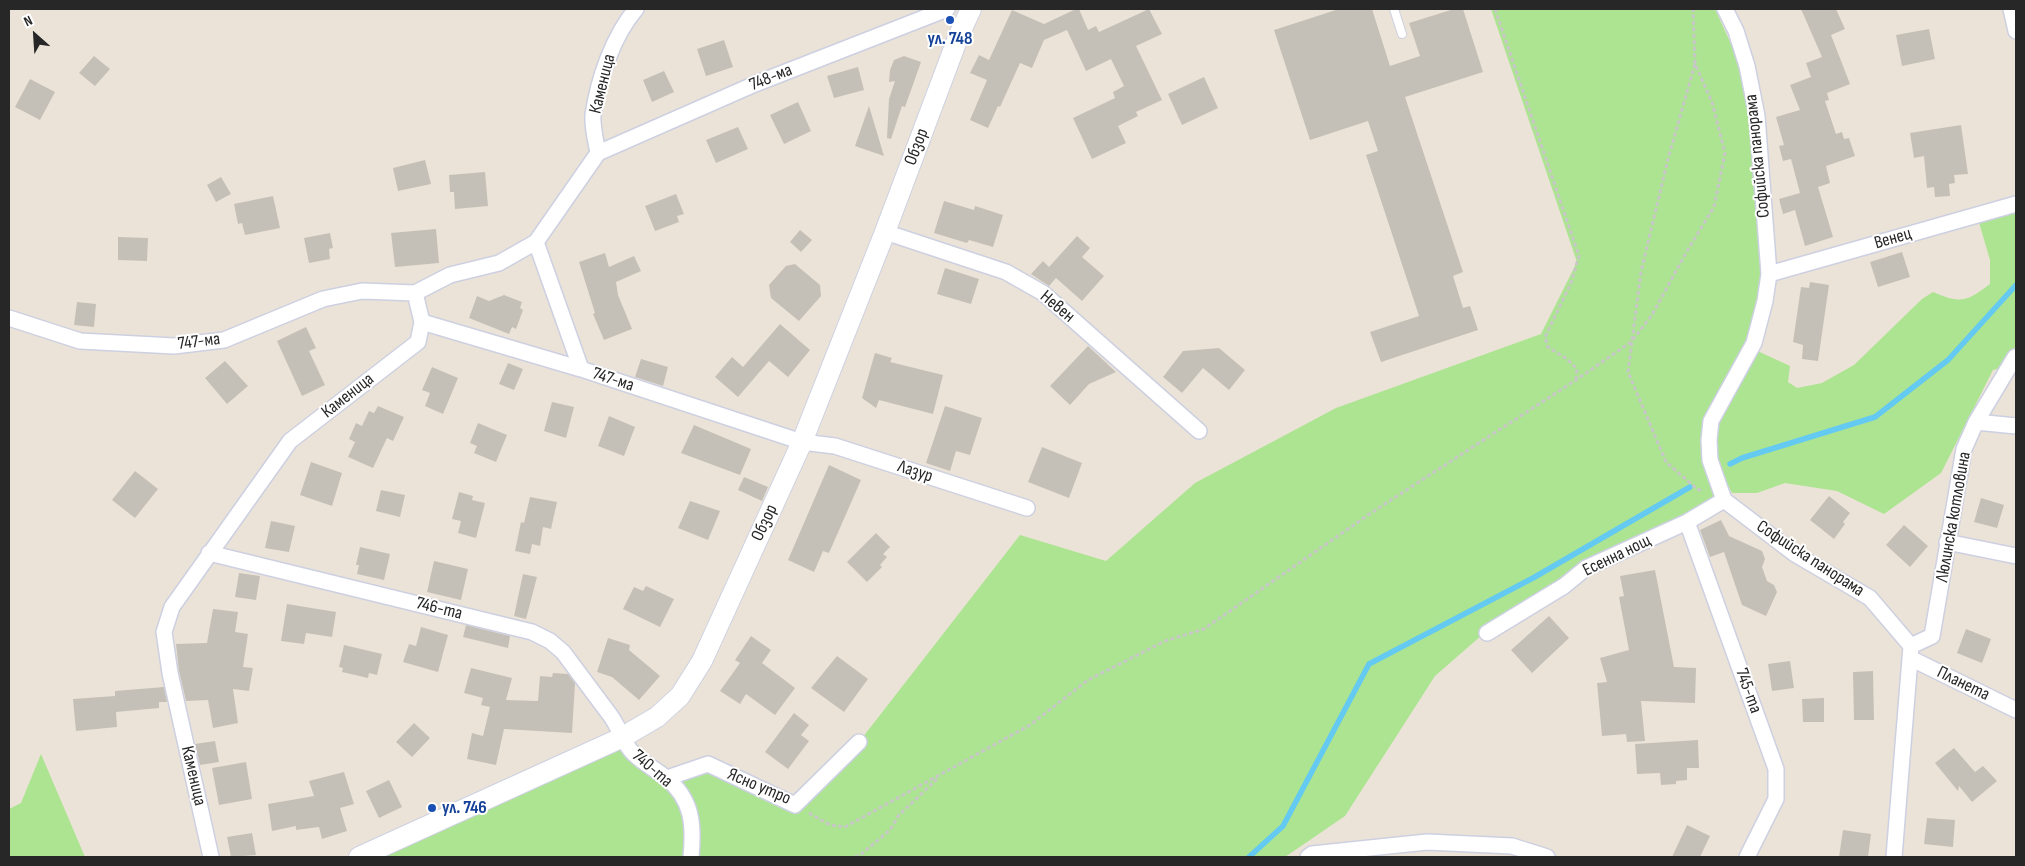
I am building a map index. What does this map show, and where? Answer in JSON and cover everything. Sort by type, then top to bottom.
[{"type":"street","name":"Каменица","points":[[598,153],[593,117],[609,54],[623,27],[636,9]]},
{"type":"street","name":"748-ма","points":[[598,153],[755,84],[947,9]]},
{"type":"street","name":"Обзор","points":[[359,857],[621,738],[657,717],[680,696],[702,661],[802,442],[885,232],[959,35],[971,9]]},
{"type":"street","name":"Софийска панорама","points":[[1725,9],[1736,31],[1747,66],[1756,116],[1769,274],[1764,308],[1754,343],[1711,421],[1709,440],[1710,460],[1724,500],[1795,554],[1870,598],[1910,652]]},
{"type":"street","points":[[2011,9],[2016,31]]},
{"type":"street","points":[[422,322],[415,293],[450,275],[499,263],[536,242],[598,153]]},
{"type":"street","name":"Венец","points":[[1769,274],[2015,200]]},
{"type":"street","name":"Невен","points":[[885,232],[1006,272],[1042,293],[1200,431]]},
{"type":"street","points":[[536,242],[580,370]]},
{"type":"street","name":"747-ма","points":[[9,318],[80,341],[174,346],[224,340],[323,299],[362,291],[415,293]]},
{"type":"street","name":"Каменица","points":[[211,857],[170,673],[164,632],[172,607],[290,441],[418,342],[422,322]]},
{"type":"street","name":"747-ма","points":[[422,322],[580,370],[802,442]]},
{"type":"street","name":"Люлинска котловина","points":[[1910,652],[1932,636],[1964,449],[1976,422],[2015,357]]},
{"type":"street","points":[[1976,422],[2016,426]]},
{"type":"street","name":"Лазур","points":[[802,442],[835,446],[1027,508]]},
{"type":"street","name":"Есенна нощ","points":[[1487,633],[1564,586],[1586,568],[1687,522],[1724,500]]},
{"type":"street","name":"745-та","points":[[1687,522],[1776,769],[1776,799],[1746,857]]},
{"type":"street","points":[[1947,542],[2016,556]]},
{"type":"street","name":"746-та","points":[[209,553],[532,632],[550,641],[563,652],[618,725],[621,738]]},
{"type":"street","points":[[1894,857],[1910,652]]},
{"type":"street","name":"Планета","points":[[1910,652],[2016,710]]},
{"type":"street","name":"740-та","points":[[621,738],[633,754],[667,778],[685,801],[690,813],[693,830],[691,857]]},
{"type":"street","name":"Ясно утро","points":[[667,778],[708,764],[795,805],[859,742]]},
{"type":"street","points":[[1308,857],[1312,854],[1427,842],[1512,846],[1547,857]]},
{"type":"lane","points":[[1394,9],[1402,34]]},
{"type":"path","points":[[1495,9],[1579,256],[1571,283],[1545,337],[1548,347],[1567,359],[1577,369],[1576,380]]},
{"type":"path","points":[[1693,9],[1696,64],[1668,158],[1640,272],[1628,372],[1666,462],[1697,489],[1724,500]]},
{"type":"path","points":[[795,805],[830,825],[845,827],[1030,724],[1088,680],[1165,641],[1204,629],[1371,513],[1576,380],[1631,342],[1652,315],[1714,207],[1725,153],[1712,102],[1696,64]]},
{"type":"path","points":[[856,857],[890,830],[899,815],[940,775]]},
{"type":"green space","points":[[1491,9],[1715,9],[1748,81],[1769,274],[1761,322],[1751,348],[1790,366],[1788,382],[1797,388],[1822,383],[1854,365],[1922,299],[1933,292],[1950,298],[1963,299],[1975,295],[1990,284],[1990,260],[1978,219],[2016,208],[2016,365],[1993,370],[1941,473],[1884,514],[1837,491],[1785,483],[1757,493],[1732,493],[1716,462],[1717,418],[1749,353],[1711,421],[1709,440],[1710,460],[1724,500],[1687,522],[1586,568],[1561,588],[1498,621],[1435,676],[1345,816],[1285,857],[359,857],[621,738],[633,754],[667,778],[708,764],[795,805],[859,742],[1020,535],[1106,561],[1195,483],[1336,408],[1541,334],[1577,262]]},
{"type":"green space","points":[[41,754],[85,857],[9,857],[9,809],[21,803]]},
{"type":"building","points":[[1079,9],[1088,30],[1096,26],[1099,32],[1149,9],[1162,34],[1136,46],[1162,100],[1136,112],[1138,116],[1118,126],[1126,143],[1092,159],[1073,118],[1115,98],[1113,92],[1124,86],[1111,59],[1086,71],[1067,30],[1044,40],[1032,68],[1020,63],[988,128],[970,120],[987,80],[970,73],[979,55],[989,60],[1012,10],[1044,24]]},
{"type":"building","points":[[1339,9],[1372,9],[1390,66],[1420,56],[1409,23],[1454,9],[1463,9],[1483,72],[1405,97],[1463,272],[1453,276],[1463,308],[1470,306],[1478,330],[1381,362],[1370,332],[1419,316],[1366,155],[1378,151],[1368,121],[1310,140],[1274,30]]},
{"type":"building","points":[[1801,9],[1836,9],[1845,29],[1831,35],[1850,84],[1827,93],[1829,100],[1825,101],[1836,134],[1842,132],[1844,139],[1849,138],[1855,156],[1826,166],[1830,183],[1818,187],[1833,237],[1805,246],[1795,210],[1783,214],[1779,199],[1800,193],[1791,159],[1783,161],[1779,146],[1784,145],[1776,117],[1800,110],[1790,85],[1811,77],[1806,63],[1822,57]]},
{"type":"building","points":[[1929,29],[1935,59],[1902,66],[1896,35]]},
{"type":"building","points":[[724,40],[733,67],[706,76],[697,49]]},
{"type":"building","points":[[94,56],[110,69],[95,86],[79,73]]},
{"type":"building","points":[[904,56],[921,62],[905,107],[902,106],[891,139],[887,138],[889,99],[895,81],[889,82],[890,70],[894,60]]},
{"type":"building","points":[[858,67],[864,90],[834,98],[827,76]]},
{"type":"building","points":[[664,71],[674,92],[652,102],[643,80]]},
{"type":"building","points":[[1204,77],[1218,108],[1182,125],[1168,94]]},
{"type":"building","points":[[30,79],[55,92],[40,120],[15,107]]},
{"type":"building","points":[[798,102],[811,131],[784,144],[770,115]]},
{"type":"building","points":[[869,106],[884,156],[855,146]]},
{"type":"building","points":[[1961,125],[1968,174],[1954,175],[1955,183],[1949,184],[1950,196],[1935,197],[1934,187],[1927,188],[1924,156],[1914,158],[1910,133]]},
{"type":"building","points":[[738,127],[748,149],[716,163],[706,140]]},
{"type":"building","points":[[425,160],[431,184],[398,191],[393,168]]},
{"type":"building","points":[[485,172],[488,206],[455,209],[454,192],[450,192],[449,175]]},
{"type":"building","points":[[221,177],[231,194],[216,202],[207,185]]},
{"type":"building","points":[[676,194],[684,214],[677,216],[679,222],[655,231],[645,206]]},
{"type":"building","points":[[273,196],[280,228],[245,235],[242,223],[238,224],[234,204]]},
{"type":"building","points":[[944,201],[974,210],[975,206],[1003,215],[993,247],[969,240],[967,243],[934,233]]},
{"type":"building","points":[[436,229],[439,263],[395,267],[391,233]]},
{"type":"building","points":[[800,230],[812,240],[801,252],[790,242]]},
{"type":"building","points":[[330,233],[333,248],[329,249],[330,259],[309,263],[304,238]]},
{"type":"building","points":[[1077,236],[1090,248],[1082,257],[1104,276],[1082,301],[1056,278],[1049,286],[1031,274],[1043,261],[1049,267]]},
{"type":"building","points":[[118,237],[148,238],[147,261],[118,260]]},
{"type":"building","points":[[1902,252],[1910,277],[1878,287],[1870,262]]},
{"type":"building","points":[[605,253],[609,267],[634,256],[641,271],[616,282],[618,295],[632,329],[604,340],[593,314],[595,313],[579,262]]},
{"type":"building","points":[[795,264],[820,285],[821,296],[799,321],[771,298],[769,285],[786,266]]},
{"type":"building","points":[[945,268],[979,279],[971,304],[937,294]]},
{"type":"building","points":[[1810,282],[1829,285],[1818,361],[1802,359],[1803,345],[1793,342],[1801,287],[1809,288]]},
{"type":"building","points":[[504,295],[522,302],[520,308],[523,310],[516,329],[512,327],[509,334],[469,318],[477,296],[489,301]]},
{"type":"building","points":[[77,302],[96,304],[94,327],[74,325]]},
{"type":"building","points":[[780,324],[810,350],[788,377],[769,361],[738,397],[715,377],[732,357],[743,367]]},
{"type":"building","points":[[306,327],[316,348],[309,351],[325,385],[302,396],[277,341]]},
{"type":"building","points":[[1088,346],[1116,372],[1089,384],[1070,405],[1050,386]]},
{"type":"building","points":[[1219,348],[1245,370],[1229,390],[1203,368],[1182,393],[1163,377],[1183,351]]},
{"type":"building","points":[[875,353],[892,358],[890,362],[943,375],[933,414],[879,400],[876,408],[862,398]]},
{"type":"building","points":[[641,359],[668,367],[663,386],[635,377]]},
{"type":"building","points":[[225,361],[248,386],[227,404],[205,378]]},
{"type":"building","points":[[508,363],[523,369],[514,390],[499,384]]},
{"type":"building","points":[[432,367],[458,378],[443,414],[425,406],[430,393],[422,390]]},
{"type":"building","points":[[552,402],[574,407],[566,438],[544,431]]},
{"type":"building","points":[[378,406],[404,417],[393,441],[387,438],[373,468],[348,457],[355,442],[349,439],[356,423],[362,426],[369,411],[374,413]]},
{"type":"building","points":[[945,406],[982,418],[970,455],[956,451],[950,471],[926,463]]},
{"type":"building","points":[[609,416],[635,427],[624,456],[598,446]]},
{"type":"building","points":[[478,423],[507,435],[496,462],[474,453],[477,446],[470,443]]},
{"type":"building","points":[[694,425],[751,449],[740,475],[681,453]]},
{"type":"building","points":[[1042,447],[1082,463],[1069,498],[1028,482]]},
{"type":"building","points":[[311,462],[342,473],[332,506],[300,495]]},
{"type":"building","points":[[829,465],[861,480],[829,553],[823,551],[814,572],[788,560]]},
{"type":"building","points":[[135,471],[158,489],[135,518],[112,500]]},
{"type":"building","points":[[744,477],[768,487],[762,501],[738,490]]},
{"type":"building","points":[[381,490],[405,495],[400,517],[376,511]]},
{"type":"building","points":[[459,492],[473,496],[472,500],[485,503],[476,538],[458,533],[461,521],[452,519]]},
{"type":"building","points":[[1829,496],[1850,513],[1843,522],[1845,524],[1834,539],[1810,520]]},
{"type":"building","points":[[530,497],[557,502],[551,529],[543,527],[540,546],[532,544],[530,554],[515,551],[521,522],[524,523]]},
{"type":"building","points":[[1981,498],[2004,505],[1997,528],[1974,522]]},
{"type":"building","points":[[690,501],[720,511],[708,540],[678,528]]},
{"type":"building","points":[[1721,520],[1729,536],[1762,551],[1765,559],[1762,567],[1767,581],[1774,585],[1777,592],[1766,616],[1742,605],[1724,552],[1710,557],[1700,530]]},
{"type":"building","points":[[271,521],[295,526],[289,552],[265,548]]},
{"type":"building","points":[[1904,525],[1928,546],[1910,567],[1886,545]]},
{"type":"building","points":[[876,533],[890,547],[883,554],[887,557],[880,565],[882,567],[867,582],[847,562]]},
{"type":"building","points":[[360,547],[390,554],[384,580],[357,574],[359,565],[356,565]]},
{"type":"building","points":[[434,561],[468,569],[461,600],[427,592]]},
{"type":"building","points":[[1655,570],[1674,667],[1696,668],[1695,703],[1641,701],[1645,741],[1627,742],[1626,734],[1602,736],[1597,683],[1607,682],[1600,658],[1629,650],[1619,597],[1624,596],[1620,576]]},
{"type":"building","points":[[239,573],[260,576],[256,600],[235,597]]},
{"type":"building","points":[[523,574],[537,577],[526,619],[514,616]]},
{"type":"building","points":[[646,586],[674,599],[660,627],[623,609],[634,587],[643,591]]},
{"type":"building","points":[[287,604],[336,612],[332,637],[306,633],[304,644],[281,641]]},
{"type":"building","points":[[213,609],[238,612],[235,632],[248,634],[243,667],[253,668],[249,691],[233,689],[238,723],[213,728],[208,700],[186,701],[179,671],[176,644],[207,643]]},
{"type":"building","points":[[1549,616],[1569,638],[1532,673],[1511,650]]},
{"type":"building","points":[[466,625],[510,636],[508,648],[463,637]]},
{"type":"building","points":[[421,627],[448,635],[438,672],[403,662],[409,644],[416,646]]},
{"type":"building","points":[[1966,629],[1991,639],[1982,663],[1957,653]]},
{"type":"building","points":[[751,636],[771,650],[762,663],[795,688],[775,715],[746,694],[740,704],[720,691],[740,663],[735,660]]},
{"type":"building","points":[[608,638],[630,645],[629,650],[660,676],[639,700],[612,677],[597,672]]},
{"type":"building","points":[[344,645],[382,654],[377,675],[369,673],[368,678],[342,672],[343,668],[339,667]]},
{"type":"building","points":[[837,656],[868,679],[844,712],[811,688]]},
{"type":"building","points":[[1790,661],[1794,688],[1772,691],[1768,664]]},
{"type":"building","points":[[471,668],[512,678],[506,700],[538,701],[540,676],[552,677],[553,673],[568,674],[575,683],[572,733],[504,729],[496,765],[467,759],[472,733],[483,736],[490,707],[481,705],[483,698],[464,693]]},
{"type":"building","points":[[1873,671],[1874,720],[1854,720],[1853,672]]},
{"type":"building","points":[[164,687],[167,702],[159,702],[159,708],[116,712],[117,727],[76,731],[73,699],[115,696],[115,691]]},
{"type":"building","points":[[1824,698],[1824,722],[1803,722],[1802,699]]},
{"type":"building","points":[[794,713],[809,725],[801,735],[809,741],[788,769],[765,752]]},
{"type":"building","points":[[414,723],[430,738],[412,757],[396,742]]},
{"type":"building","points":[[1698,740],[1699,768],[1687,768],[1687,780],[1676,781],[1676,784],[1661,785],[1660,773],[1637,774],[1635,744]]},
{"type":"building","points":[[215,741],[219,762],[200,765],[195,744]]},
{"type":"building","points":[[1954,748],[1975,772],[1983,766],[1997,781],[1972,802],[1959,786],[1958,791],[1935,763]]},
{"type":"building","points":[[246,762],[252,799],[219,805],[212,768]]},
{"type":"building","points":[[344,772],[354,804],[340,808],[347,831],[322,839],[319,827],[296,830],[296,826],[272,831],[268,804],[314,796],[309,781]]},
{"type":"building","points":[[389,780],[402,807],[379,818],[366,791]]},
{"type":"building","points":[[1927,818],[1955,820],[1953,847],[1924,844]]},
{"type":"building","points":[[1687,825],[1710,836],[1700,857],[1672,857]]},
{"type":"building","points":[[1843,830],[1871,834],[1868,857],[1839,857]]},
{"type":"building","points":[[252,833],[256,855],[231,857],[227,837]]},
{"type":"waterway","points":[[1730,464],[1742,458],[1875,417],[1948,360],[2016,285]]},
{"type":"waterway","points":[[1249,857],[1283,826],[1369,664],[1533,578],[1690,487]]},
{"type":"place","name":"ул. 748","points":[[950,20]]},
{"type":"place","name":"ул. 746","points":[[432,808]]}]
